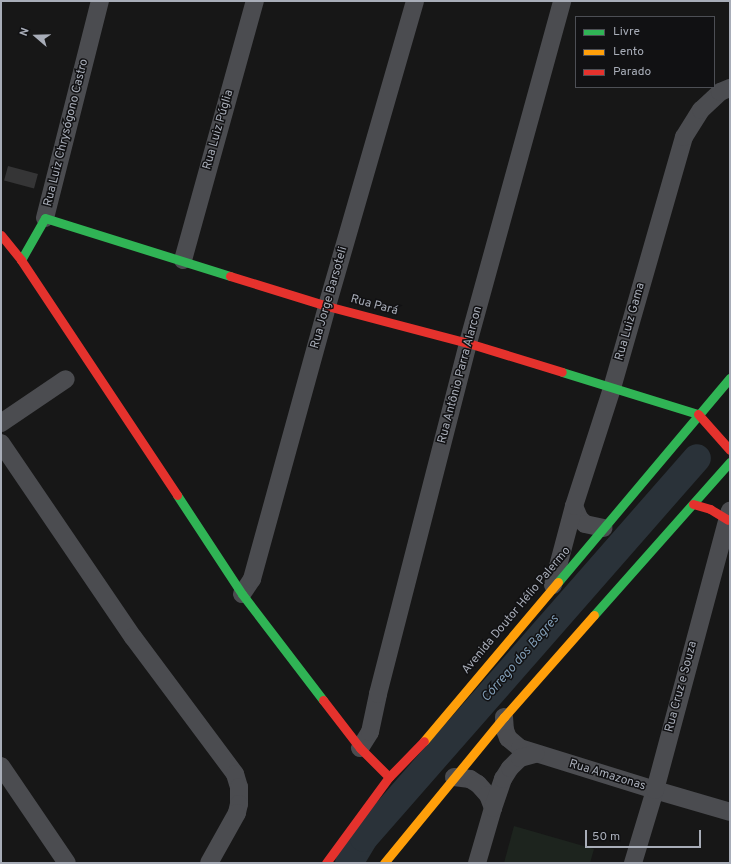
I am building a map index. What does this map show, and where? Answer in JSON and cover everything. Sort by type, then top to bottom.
[{"type":"street","name":"Rua Luiz Chrysógono Castro","points":[[21,260],[45,218],[100,1]]},
{"type":"street","name":"Rua Luiz Púglia","points":[[183,260],[255,1]]},
{"type":"street","name":"Rua Jorge Barsoteli","points":[[242,594],[252,579],[327,306],[415,1]]},
{"type":"street","name":"Rua Antônio Parra Alarcon","points":[[360,748],[370,732],[378,694],[468,343],[562,1]]},
{"type":"street","name":"Rua Luiz Gama","points":[[553,585],[574,506],[612,388],[684,138],[701,110],[720,92],[730,88]]},
{"type":"street","name":"Rua Pará","points":[[45,218],[327,306],[468,343],[698,414]]},
{"type":"street","points":[[1,235],[21,260],[242,594],[360,748],[389,778]]},
{"type":"street","name":"Avenida Doutor Hélio Palermo","points":[[326,863],[389,778],[416,750],[553,585],[604,528],[698,414],[730,378]]},
{"type":"street","points":[[1,423],[66,379]]},
{"type":"street","points":[[698,414],[727,446]]},
{"type":"street","points":[[1,443],[133,637],[235,774],[239,787],[239,804],[237,813],[209,863]]},
{"type":"street","points":[[384,863],[504,717],[730,462]]},
{"type":"street","points":[[693,504],[729,515]]},
{"type":"street","points":[[574,506],[579,518],[585,524],[593,527],[604,528]]},
{"type":"street","name":"Rua Cruz e Souza","points":[[633,863],[729,515]]},
{"type":"street","name":"Rua Amazonas","points":[[504,717],[505,730],[512,743],[535,754],[730,812]]},
{"type":"street","points":[[477,863],[503,779],[510,768],[520,758],[535,754]]},
{"type":"street","points":[[1,766],[67,863]]},
{"type":"street","points":[[454,777],[470,779],[478,784],[488,795],[493,808]]},
{"type":"shaded area","points":[[514,826],[594,849],[590,863],[504,863]]},
{"type":"building","points":[[8,166],[38,174],[34,189],[4,180]]},
{"type":"waterway","name":"Córrego dos Bagres","points":[[349,863],[364,838],[697,458]]},
{"type":"traffic: fast","points":[[21,260],[45,218],[230,276]]},
{"type":"traffic: fast","points":[[562,372],[698,414]]},
{"type":"traffic: fast","points":[[558,582],[730,378]]},
{"type":"traffic: fast","points":[[594,615],[730,462]]},
{"type":"traffic: fast","points":[[177,495],[242,594],[323,700]]},
{"type":"traffic: slow","points":[[424,741],[558,582]]},
{"type":"traffic: slow","points":[[384,863],[504,717],[594,615]]},
{"type":"traffic: jam","points":[[1,235],[21,260],[177,495]]},
{"type":"traffic: jam","points":[[230,276],[327,306],[468,343],[562,372]]},
{"type":"traffic: jam","points":[[698,414],[730,450]]},
{"type":"traffic: jam","points":[[693,504],[710,509],[728,520]]},
{"type":"traffic: jam","points":[[323,700],[360,748],[389,777]]},
{"type":"traffic: jam","points":[[326,863],[389,777],[424,741]]}]
